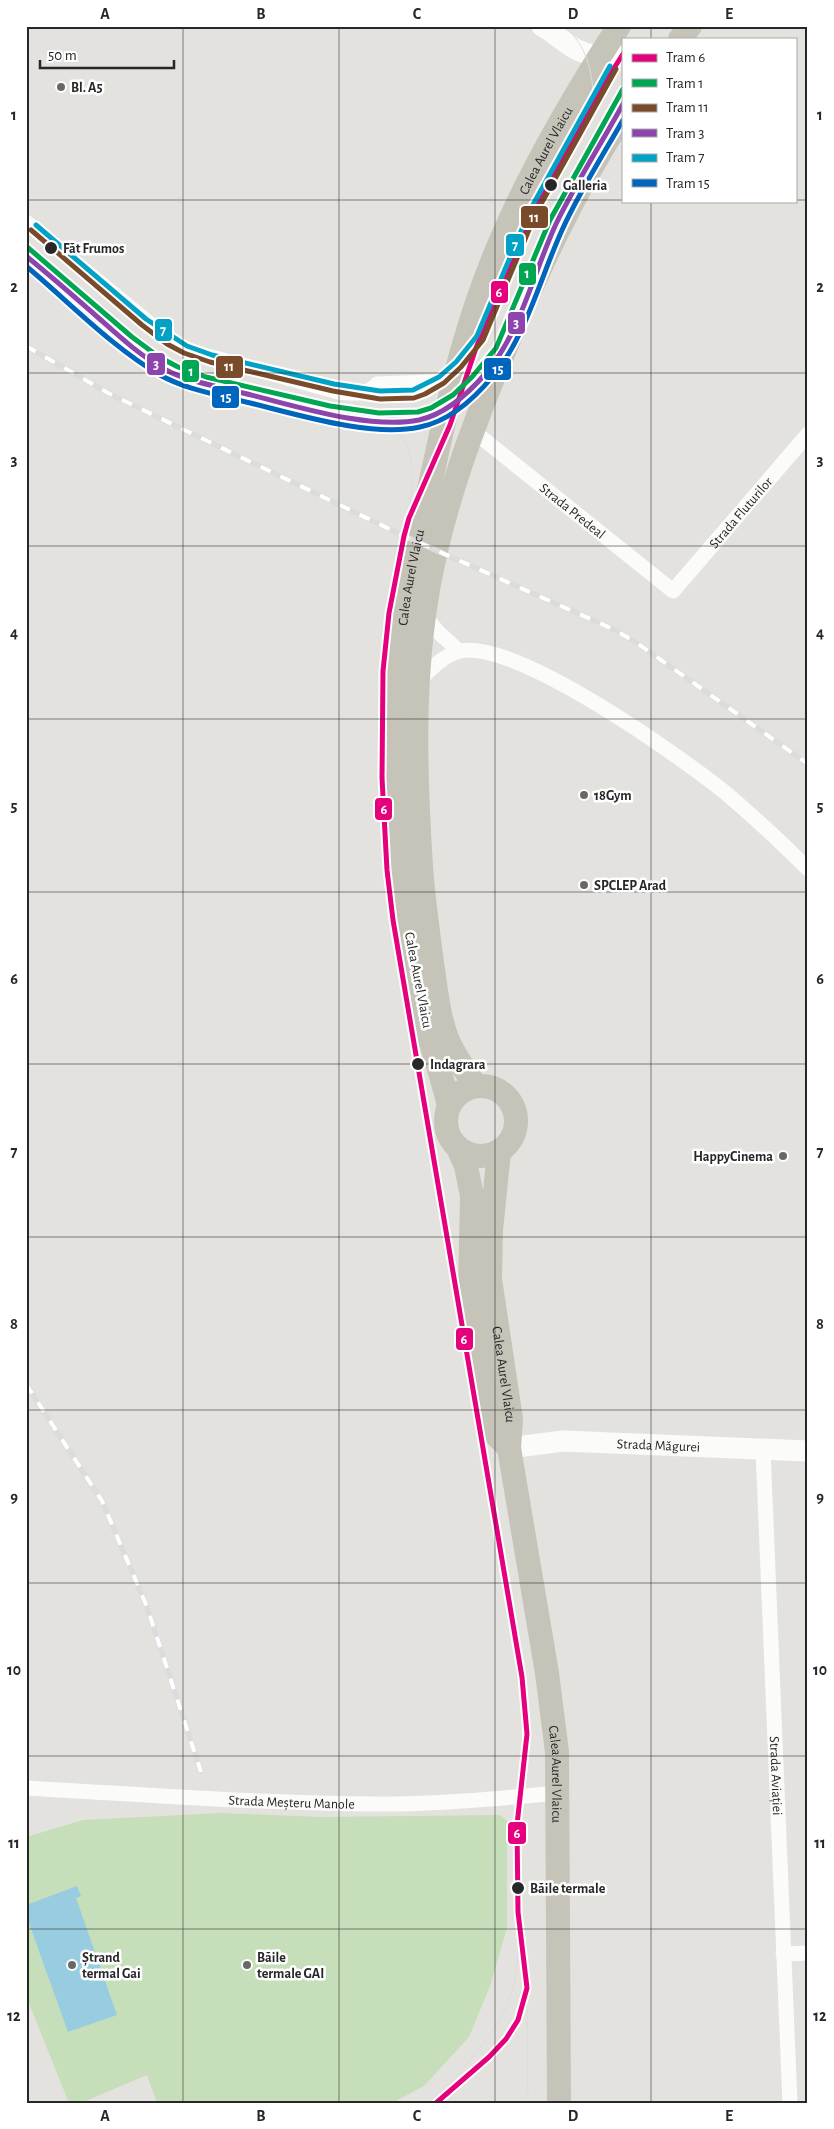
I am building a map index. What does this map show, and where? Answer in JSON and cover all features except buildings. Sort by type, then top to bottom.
[{"type":"main road","name":"Calea Aurel Vlaicu","points":[[509,1448],[497,1436],[478,1342],[470,1274],[472,1196],[466,1166],[458,1148],[448,1133],[446,1124],[449,1106],[442,1075],[420,1003],[411,948],[402,868],[397,735],[404,616],[420,532],[454,381],[465,338],[483,285],[512,214],[599,57],[619,26]]},
{"type":"main road","points":[[681,38],[690,26]]},
{"type":"main road","name":"Calea Aurel Vlaicu","points":[[476,1086],[452,1051],[446,1037],[436,987],[423,894],[416,778],[418,682],[424,615],[436,550],[472,430],[528,294],[561,221],[595,159],[622,117]]},
{"type":"main road","points":[[449,1106],[460,1093],[476,1086],[493,1088],[500,1092],[512,1104],[515,1112],[515,1131],[511,1140],[499,1152],[489,1156],[478,1156],[467,1154],[458,1148]]},
{"type":"main road","name":"Calea Aurel Vlaicu","points":[[499,1152],[491,1230],[490,1279],[511,1419],[509,1448],[557,1752],[559,2103]]},
{"type":"street","points":[[542,26],[572,47],[599,57],[622,56]]},
{"type":"street","points":[[26,222],[170,342],[200,355],[318,387],[354,393],[371,391],[377,384],[454,381]]},
{"type":"street","name":"Strada Predeal","points":[[472,430],[673,591]]},
{"type":"street","name":"Strada Fluturilor","points":[[673,591],[808,434]]},
{"type":"street","points":[[424,615],[436,631],[459,651]]},
{"type":"street","points":[[418,682],[433,667],[459,651],[482,652],[503,656],[528,667],[615,715],[662,746],[726,794],[808,869]]},
{"type":"street","name":"Strada Măgurei","points":[[509,1448],[563,1441],[808,1452]]},
{"type":"street","name":"Strada Aviației","points":[[763,1450],[790,2103]]},
{"type":"street","name":"Strada Meșteru Manole","points":[[26,1788],[252,1801],[381,1804],[495,1799],[557,1793]]},
{"type":"street","points":[[783,1954],[808,1953]]},
{"type":"green space","name":"Ștrand termal Gai","points":[[221,1813],[320,1817],[500,1815],[507,1821],[507,1928],[490,1986],[469,2037],[424,2086],[392,2103],[157,2103],[147,2075],[81,2103],[69,2103],[26,1996],[26,1837],[83,1820]]},
{"type":"water","name":"Ștrand termal Gai","points":[[77,1886],[81,1896],[76,1898],[117,2015],[68,2032],[26,1915],[26,1905]]},
{"type":"tram line","points":[[565,26],[583,49],[591,76],[593,91],[587,134]]},
{"type":"tram line","name":"6","points":[[436,2103],[489,2057],[506,2039],[518,2020],[527,1988],[518,1912],[517,1825],[527,1734],[522,1677],[393,920],[387,870],[382,778],[383,671],[389,613],[409,518],[450,425],[476,348],[529,221],[593,101],[622,56]]},
{"type":"tram line","name":"7","points":[[36,225],[146,319],[187,346],[212,355],[334,384],[380,391],[413,390],[439,377],[456,362],[477,336],[530,210],[610,66]]},
{"type":"tram line","name":"11","points":[[31,230],[142,325],[167,344],[184,353],[210,362],[333,391],[380,399],[414,398],[444,383],[461,367],[483,340],[536,213],[616,69]]},
{"type":"tram line","name":"1","points":[[26,246],[132,337],[159,357],[178,367],[206,377],[330,406],[379,413],[418,412],[431,408],[453,395],[472,377],[496,348],[550,220],[622,91]]},
{"type":"tram line","name":"3","points":[[26,256],[147,358],[173,373],[203,383],[331,415],[377,422],[419,420],[438,413],[464,396],[498,357],[526,302],[556,224],[622,106]]},
{"type":"tram line","name":"15","points":[[26,266],[125,352],[170,380],[190,388],[331,423],[355,427],[400,430],[420,427],[441,420],[461,408],[486,385],[505,360],[524,324],[570,214],[622,122]]},
{"type":"tram line","points":[[26,248],[79,292],[121,317]]},
{"type":"tram line","points":[[354,402],[390,425],[401,436],[407,448],[411,461],[412,476],[409,518]]},
{"type":"tram line","points":[[433,2103],[482,2045],[503,2013],[515,1978],[518,1912]]},
{"type":"tram line","points":[[527,1988],[528,2103]]},
{"type":"railway","points":[[26,346],[108,393],[404,536],[615,630],[637,643],[808,764]]},
{"type":"railway","points":[[26,1384],[102,1501],[147,1607],[201,1772]]},
{"type":"place","name":"Bl. A5","points":[[61,87]]},
{"type":"place","name":"Galleria","points":[[551,185]]},
{"type":"place","name":"Făt Frumos","points":[[51,248]]},
{"type":"place","name":"18Gym","points":[[584,795]]},
{"type":"place","name":"SPCLEP Arad","points":[[584,885]]},
{"type":"place","name":"Indagrara","points":[[418,1064]]},
{"type":"place","name":"HappyCinema","points":[[783,1156]]},
{"type":"place","name":"Băile termale","points":[[518,1888]]},
{"type":"place","name":"Ștrand termal Gai","points":[[72,1965]]},
{"type":"place","name":"Băile termale GAI","points":[[247,1965]]}]
